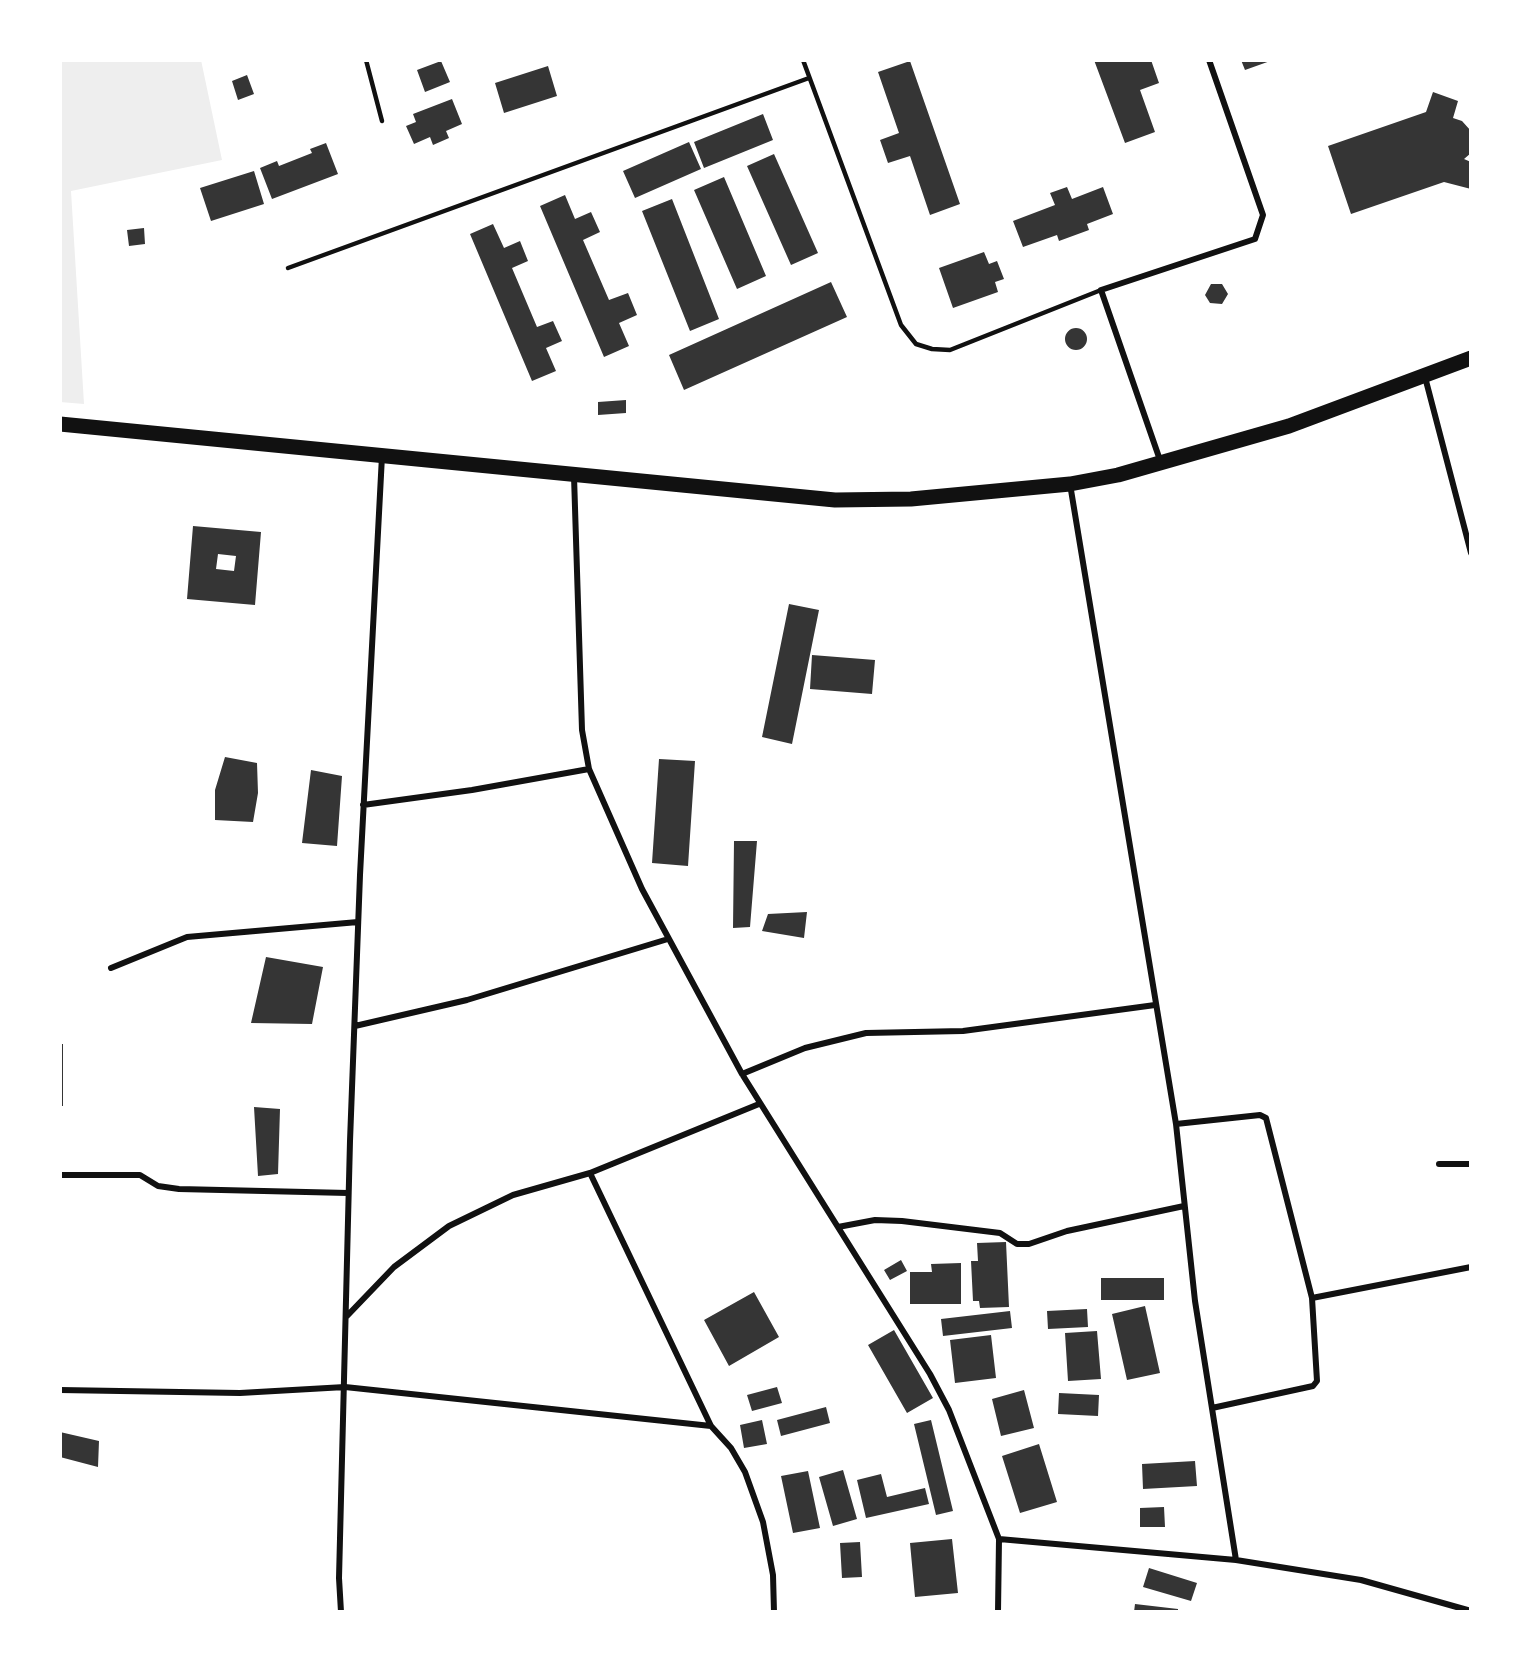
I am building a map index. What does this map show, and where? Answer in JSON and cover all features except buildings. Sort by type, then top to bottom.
[{"type":"highway","points":[[60,424],[835,500],[910,499],[1070,484],[1162,463],[1289,426],[1471,358]]},
{"type":"street","points":[[1162,463],[1101,290],[1255,239],[1263,215],[1209,60]]},
{"type":"street","points":[[1425,375],[1471,554]]},
{"type":"street","points":[[341,1612],[339,1578],[348,1192],[363,805],[382,456]]},
{"type":"street","points":[[574,476],[582,730],[589,769],[642,889],[742,1074],[935,1383],[949,1410],[999,1539],[998,1612]]},
{"type":"street","points":[[1070,484],[1176,1124],[1195,1301],[1236,1560]]},
{"type":"street","points":[[363,805],[472,790],[589,769]]},
{"type":"street","points":[[111,968],[187,937],[358,922]]},
{"type":"street","points":[[355,1026],[467,1000],[668,939]]},
{"type":"street","points":[[742,1074],[805,1048],[866,1033],[963,1031],[1155,1005]]},
{"type":"street","points":[[346,1317],[394,1267],[449,1226],[513,1195],[590,1173],[759,1104]]},
{"type":"street","points":[[1176,1124],[1260,1115],[1266,1118],[1312,1298],[1317,1380],[1313,1386],[1212,1408]]},
{"type":"street","points":[[1439,1164],[1471,1164]]},
{"type":"street","points":[[590,1173],[711,1426],[731,1448],[745,1472],[763,1522],[773,1575],[774,1612]]},
{"type":"street","points":[[60,1174],[140,1175],[158,1186],[179,1189],[348,1192]]},
{"type":"street","points":[[838,1227],[876,1220],[902,1221],[1000,1233],[1017,1244],[1029,1244],[1067,1232],[1184,1206]]},
{"type":"street","points":[[1312,1298],[1471,1267]]},
{"type":"street","points":[[60,1390],[240,1393],[345,1387],[711,1426]]},
{"type":"street","points":[[999,1539],[1236,1560],[1361,1580],[1471,1611]]},
{"type":"lane","points":[[366,60],[382,121]]},
{"type":"lane","points":[[803,60],[901,325],[916,344],[932,350],[950,350],[1101,290]]},
{"type":"lane","points":[[288,268],[809,78]]},
{"type":"shaded area","points":[[60,60],[201,60],[222,160],[71,191],[84,404],[60,402]]}]
